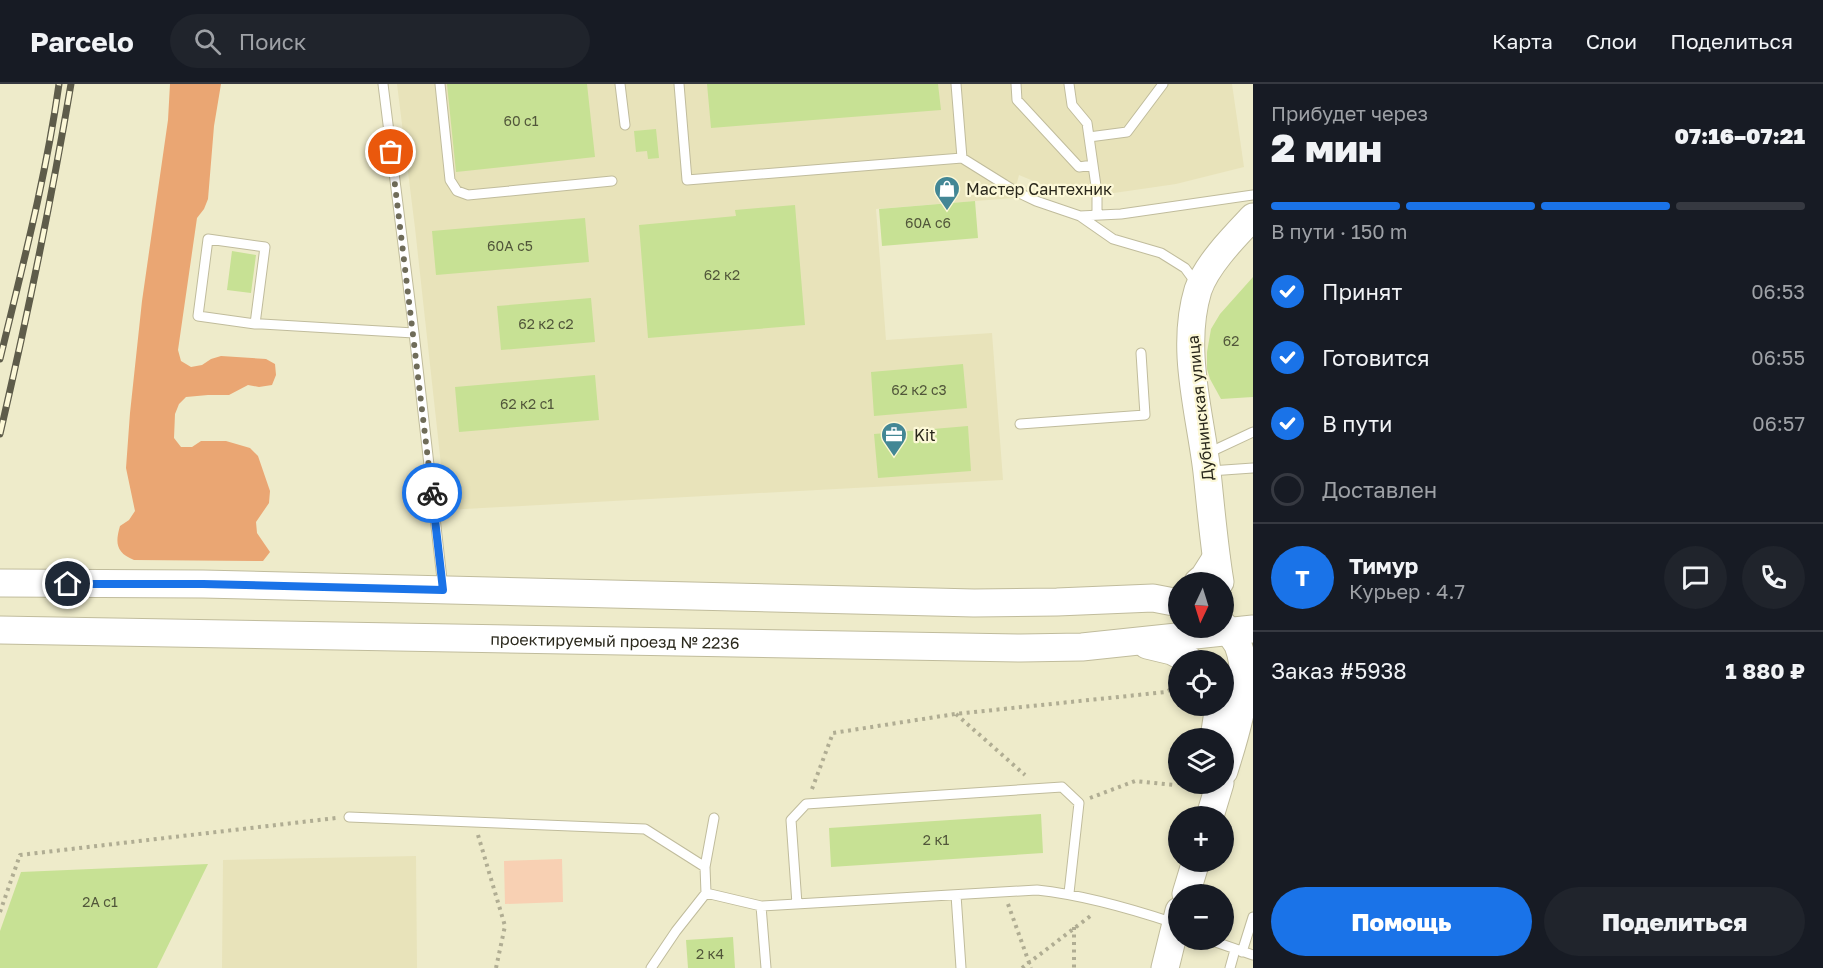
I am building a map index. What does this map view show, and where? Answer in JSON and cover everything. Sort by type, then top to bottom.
[{"type":"main road","name":"Дубнинская улица","points":[[1218,570],[1206,463],[1195,392],[1191,349],[1192,320],[1199,288],[1212,264],[1253,217]]},
{"type":"main road","points":[[0,583],[203,584],[974,603],[1153,598],[1168,595]]},
{"type":"main road","points":[[1153,598],[1168,601]]},
{"type":"main road","points":[[1228,650],[1235,629]]},
{"type":"main road","points":[[1234,704],[1244,693],[1244,673],[1235,629]]},
{"type":"main road","name":"проектируемый проезд № 2236","points":[[0,630],[1021,648],[1082,647],[1235,629]]},
{"type":"main road","points":[[1137,642],[1168,650]]},
{"type":"main road","points":[[1165,968],[1170,950]]},
{"type":"lane","points":[[383,84],[443,590]]},
{"type":"lane","points":[[440,84],[450,180],[457,191],[468,195],[612,181]]},
{"type":"lane","points":[[620,84],[625,125]]},
{"type":"lane","points":[[679,84],[687,180],[962,158],[1015,191],[1080,216],[1113,239],[1161,254],[1185,268],[1199,288]]},
{"type":"lane","points":[[956,84],[962,158]]},
{"type":"lane","points":[[1016,84],[1017,100],[1079,167],[1093,165]]},
{"type":"lane","points":[[1069,84],[1072,105],[1087,123],[1097,193],[1097,215]]},
{"type":"lane","points":[[1089,137],[1127,132],[1162,84]]},
{"type":"lane","points":[[1080,216],[1121,214],[1253,195]]},
{"type":"lane","points":[[255,324],[265,247],[208,239],[198,316],[255,324],[414,333]]},
{"type":"lane","points":[[1020,424],[1145,415],[1141,352]]},
{"type":"lane","points":[[1206,463],[1253,432]]},
{"type":"lane","points":[[1206,463],[1253,468]]},
{"type":"lane","points":[[797,904],[791,820],[806,804],[1062,787],[1079,803],[1070,893]]},
{"type":"lane","points":[[349,817],[645,829],[705,867]]},
{"type":"lane","points":[[651,968],[706,893],[705,867],[714,818]]},
{"type":"lane","points":[[706,893],[761,906],[1037,890],[1070,893],[1168,917]]},
{"type":"lane","points":[[956,895],[961,968]]},
{"type":"lane","points":[[761,906],[766,968]]},
{"type":"lane","points":[[1230,968],[1253,917]]},
{"type":"lane","points":[[1234,949],[1253,955]]},
{"type":"path","points":[[806,804],[833,733],[955,714],[1168,691]]},
{"type":"path","points":[[955,714],[1040,788]]},
{"type":"path","points":[[1079,803],[1102,792],[1135,781],[1168,783]]},
{"type":"path","points":[[0,912],[20,855],[349,817]]},
{"type":"path","points":[[474,823],[505,926],[496,968]]},
{"type":"path","points":[[1003,892],[1031,968]]},
{"type":"path","points":[[1022,968],[1108,903]]},
{"type":"path","points":[[1074,927],[1074,968]]},
{"type":"shaded area","points":[[170,84],[221,84],[214,126],[208,199],[197,218],[178,350],[181,361],[191,367],[202,365],[221,356],[266,359],[275,364],[276,375],[272,385],[259,387],[248,385],[229,395],[186,397],[179,404],[175,414],[174,438],[181,447],[192,447],[201,441],[226,441],[250,448],[258,456],[270,491],[269,503],[256,522],[257,533],[270,552],[263,561],[134,560],[120,551],[117,542],[120,526],[129,520],[135,511],[126,468],[130,413],[142,301],[168,120]]},
{"type":"shaded area","points":[[397,84],[1232,84],[1244,167],[1176,184],[1114,193],[1080,192],[1043,185],[1019,175],[1013,198],[876,209],[886,340],[992,333],[1003,480],[446,510]]},
{"type":"shaded area","points":[[416,856],[417,968],[222,968],[223,860]]},
{"type":"shaded area","points":[[562,859],[563,902],[505,904],[504,861]]},
{"type":"building","points":[[447,84],[587,84],[595,157],[456,172]]},
{"type":"building","points":[[707,84],[938,84],[941,110],[711,128]]},
{"type":"building","points":[[656,129],[659,158],[648,159],[647,151],[636,152],[634,131]]},
{"type":"building","points":[[975,201],[978,238],[882,246],[879,209]]},
{"type":"building","points":[[795,205],[805,325],[648,338],[639,225],[736,216],[735,210]]},
{"type":"building","points":[[585,218],[589,262],[436,275],[432,231]]},
{"type":"building","points":[[232,251],[256,255],[251,293],[227,290]]},
{"type":"building","points":[[1253,277],[1253,397],[1221,399],[1207,369],[1211,329],[1220,314]]},
{"type":"building","points":[[591,298],[595,342],[501,350],[497,306]]},
{"type":"building","points":[[963,364],[967,408],[874,416],[871,372]]},
{"type":"building","points":[[595,375],[599,420],[459,432],[455,387]]},
{"type":"building","points":[[968,426],[971,471],[878,478],[874,434]]},
{"type":"building","points":[[1041,814],[1043,853],[831,867],[829,828]]},
{"type":"building","points":[[208,864],[157,968],[0,968],[0,931],[21,872]]},
{"type":"building","points":[[733,937],[735,968],[688,968],[686,940]]},
{"type":"railway","points":[[0,359],[40,188],[59,84]]},
{"type":"railway","points":[[0,434],[38,260],[71,84]]},
{"type":"way so far","points":[[391,152],[432,493]]},
{"type":"place","name":"Мастер Сантехник","points":[[947,212]]},
{"type":"place","name":"Kit","points":[[894,458]]},
{"type":"route","points":[[68,584],[203,584],[443,590],[432,493]]}]
